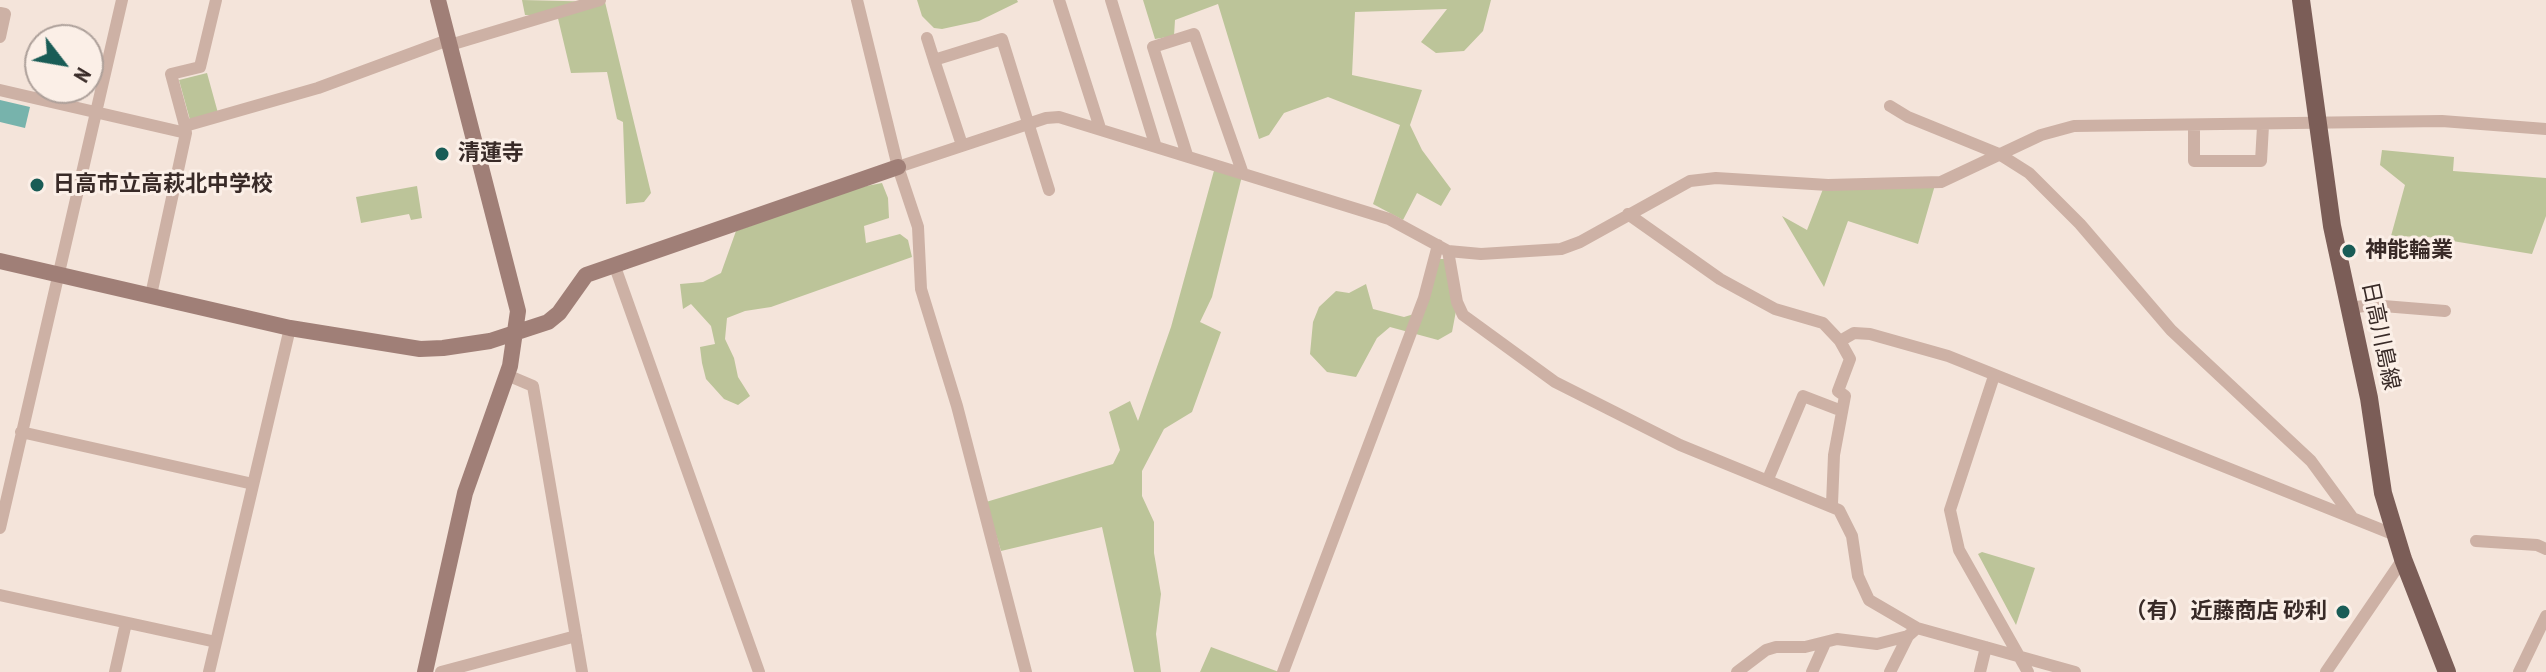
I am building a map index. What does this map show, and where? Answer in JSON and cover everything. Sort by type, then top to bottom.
[{"type":"main road","name":"日高川島線","points":[[2301,0],[2332,226],[2383,493],[2403,559],[2447,672]]},
{"type":"street","points":[[0,528],[122,0]]},
{"type":"street","points":[[151,295],[186,129],[171,74],[200,67],[216,0]]},
{"type":"street","points":[[425,672],[465,493],[508,371],[517,332],[518,311],[514,285],[438,0]]},
{"type":"street","points":[[0,90],[95,113],[186,129],[449,43],[600,0]]},
{"type":"street","points":[[857,0],[898,167],[918,227],[921,289],[957,406],[1026,672]]},
{"type":"street","points":[[1059,0],[1100,128]]},
{"type":"street","points":[[1111,0],[1155,144]]},
{"type":"street","points":[[0,13],[5,14],[0,37]]},
{"type":"street","points":[[1187,155],[1153,47],[1194,34],[1242,171]]},
{"type":"street","points":[[927,38],[962,145]]},
{"type":"street","points":[[934,60],[1002,39],[1049,190]]},
{"type":"street","points":[[1890,106],[1931,127],[1999,154],[2029,173],[2080,224],[2171,330],[2311,461],[2352,517]]},
{"type":"street","points":[[0,261],[290,328],[420,349],[490,341],[548,322],[559,313],[586,275],[962,145],[1059,117],[1155,144],[1389,219],[1443,248],[1481,254],[1561,249],[1580,242],[1690,181],[1716,178],[1828,185],[1941,182],[2056,129],[2074,126],[2194,127],[2442,121],[2546,129]]},
{"type":"street","points":[[2194,127],[2194,161],[2261,161],[2263,126]]},
{"type":"street","points":[[1628,214],[1720,279],[1775,309],[1823,323],[1840,341],[1850,359],[1838,391],[1845,396],[1834,455],[1832,504]]},
{"type":"street","points":[[1443,248],[1463,315],[1515,350],[1535,369],[1680,445],[1832,504],[1845,518],[1852,536],[1858,576],[1869,600],[1912,632],[2016,654],[2075,672]]},
{"type":"street","points":[[1284,672],[1443,248]]},
{"type":"street","points":[[614,264],[759,672]]},
{"type":"street","points":[[2350,308],[2371,305],[2445,311]]},
{"type":"street","points":[[209,672],[290,328]]},
{"type":"street","points":[[1840,341],[1854,333],[1870,334],[1948,356],[2395,535]]},
{"type":"street","points":[[490,341],[500,347],[508,371],[533,386],[582,672]]},
{"type":"street","points":[[1994,376],[1950,510],[1959,550],[2028,672]]},
{"type":"street","points":[[1768,479],[1803,396],[1842,411]]},
{"type":"street","points":[[21,432],[253,484]]},
{"type":"street","points":[[2476,541],[2537,545],[2546,549]]},
{"type":"street","points":[[2326,672],[2403,559]]},
{"type":"street","points":[[0,595],[216,642]]},
{"type":"street","points":[[2519,672],[2546,616]]},
{"type":"street","points":[[115,672],[126,623]]},
{"type":"street","points":[[1737,672],[1766,650],[1837,639],[1877,644],[1912,632]]},
{"type":"street","points":[[1890,672],[1912,632]]},
{"type":"street","points":[[441,672],[576,636]]},
{"type":"street","points":[[1812,672],[1825,643]]},
{"type":"street","points":[[1980,672],[1986,647]]},
{"type":"green space","points":[[522,0],[605,2],[651,193],[644,202],[626,204],[623,122],[617,119],[607,72],[571,73],[556,10],[525,15]]},
{"type":"green space","points":[[917,0],[1018,2],[979,21],[942,29],[934,28],[922,16]]},
{"type":"green space","points":[[1143,0],[1491,0],[1483,31],[1464,51],[1436,53],[1421,42],[1447,9],[1355,12],[1352,75],[1422,90],[1410,125],[1422,150],[1451,189],[1441,206],[1417,193],[1403,220],[1373,204],[1400,125],[1328,97],[1284,113],[1269,135],[1259,139],[1218,4],[1175,20],[1174,36],[1155,39]]},
{"type":"green space","points":[[207,73],[218,113],[190,120],[179,80]]},
{"type":"green space","points":[[2382,150],[2454,157],[2453,171],[2546,178],[2546,216],[2532,254],[2428,237],[2391,236],[2405,185],[2380,165]]},
{"type":"green space","points":[[1215,167],[1242,176],[1212,297],[1200,322],[1221,332],[1192,412],[1164,429],[1142,471],[1142,496],[1154,522],[1154,553],[1161,594],[1156,634],[1161,672],[1134,672],[1102,527],[1001,551],[986,502],[1113,464],[1120,450],[1109,412],[1130,401],[1138,421],[1171,327]]},
{"type":"green space","points":[[882,183],[888,198],[889,218],[864,226],[866,243],[900,234],[908,240],[912,257],[771,307],[745,311],[727,318],[725,339],[738,377],[750,396],[738,405],[724,399],[706,379],[702,363],[700,347],[715,344],[711,326],[691,304],[683,309],[680,284],[703,282],[721,273],[736,231],[856,188]]},
{"type":"green space","points":[[1935,185],[1918,244],[1848,221],[1824,287],[1782,216],[1807,230],[1823,189]]},
{"type":"green space","points":[[417,186],[422,218],[411,220],[409,214],[361,223],[356,197]]},
{"type":"green space","points":[[1439,259],[1445,259],[1456,311],[1452,332],[1438,340],[1390,327],[1377,338],[1356,377],[1327,372],[1310,354],[1313,322],[1319,307],[1336,291],[1349,293],[1366,284],[1373,309],[1404,317],[1424,311]]},
{"type":"green space","points":[[1982,552],[2035,568],[2016,625],[1978,554]]},
{"type":"green space","points":[[1211,647],[1279,672],[1200,672]]},
{"type":"water","points":[[0,100],[30,107],[25,128],[0,122]]},
{"type":"place","name":"清蓮寺","points":[[442,154]]},
{"type":"place","name":"日高市立高萩北中学校","points":[[37,185]]},
{"type":"place","name":"神能輪業","points":[[2349,251]]},
{"type":"place","name":"（有）近藤商店 砂利","points":[[2343,612]]}]
